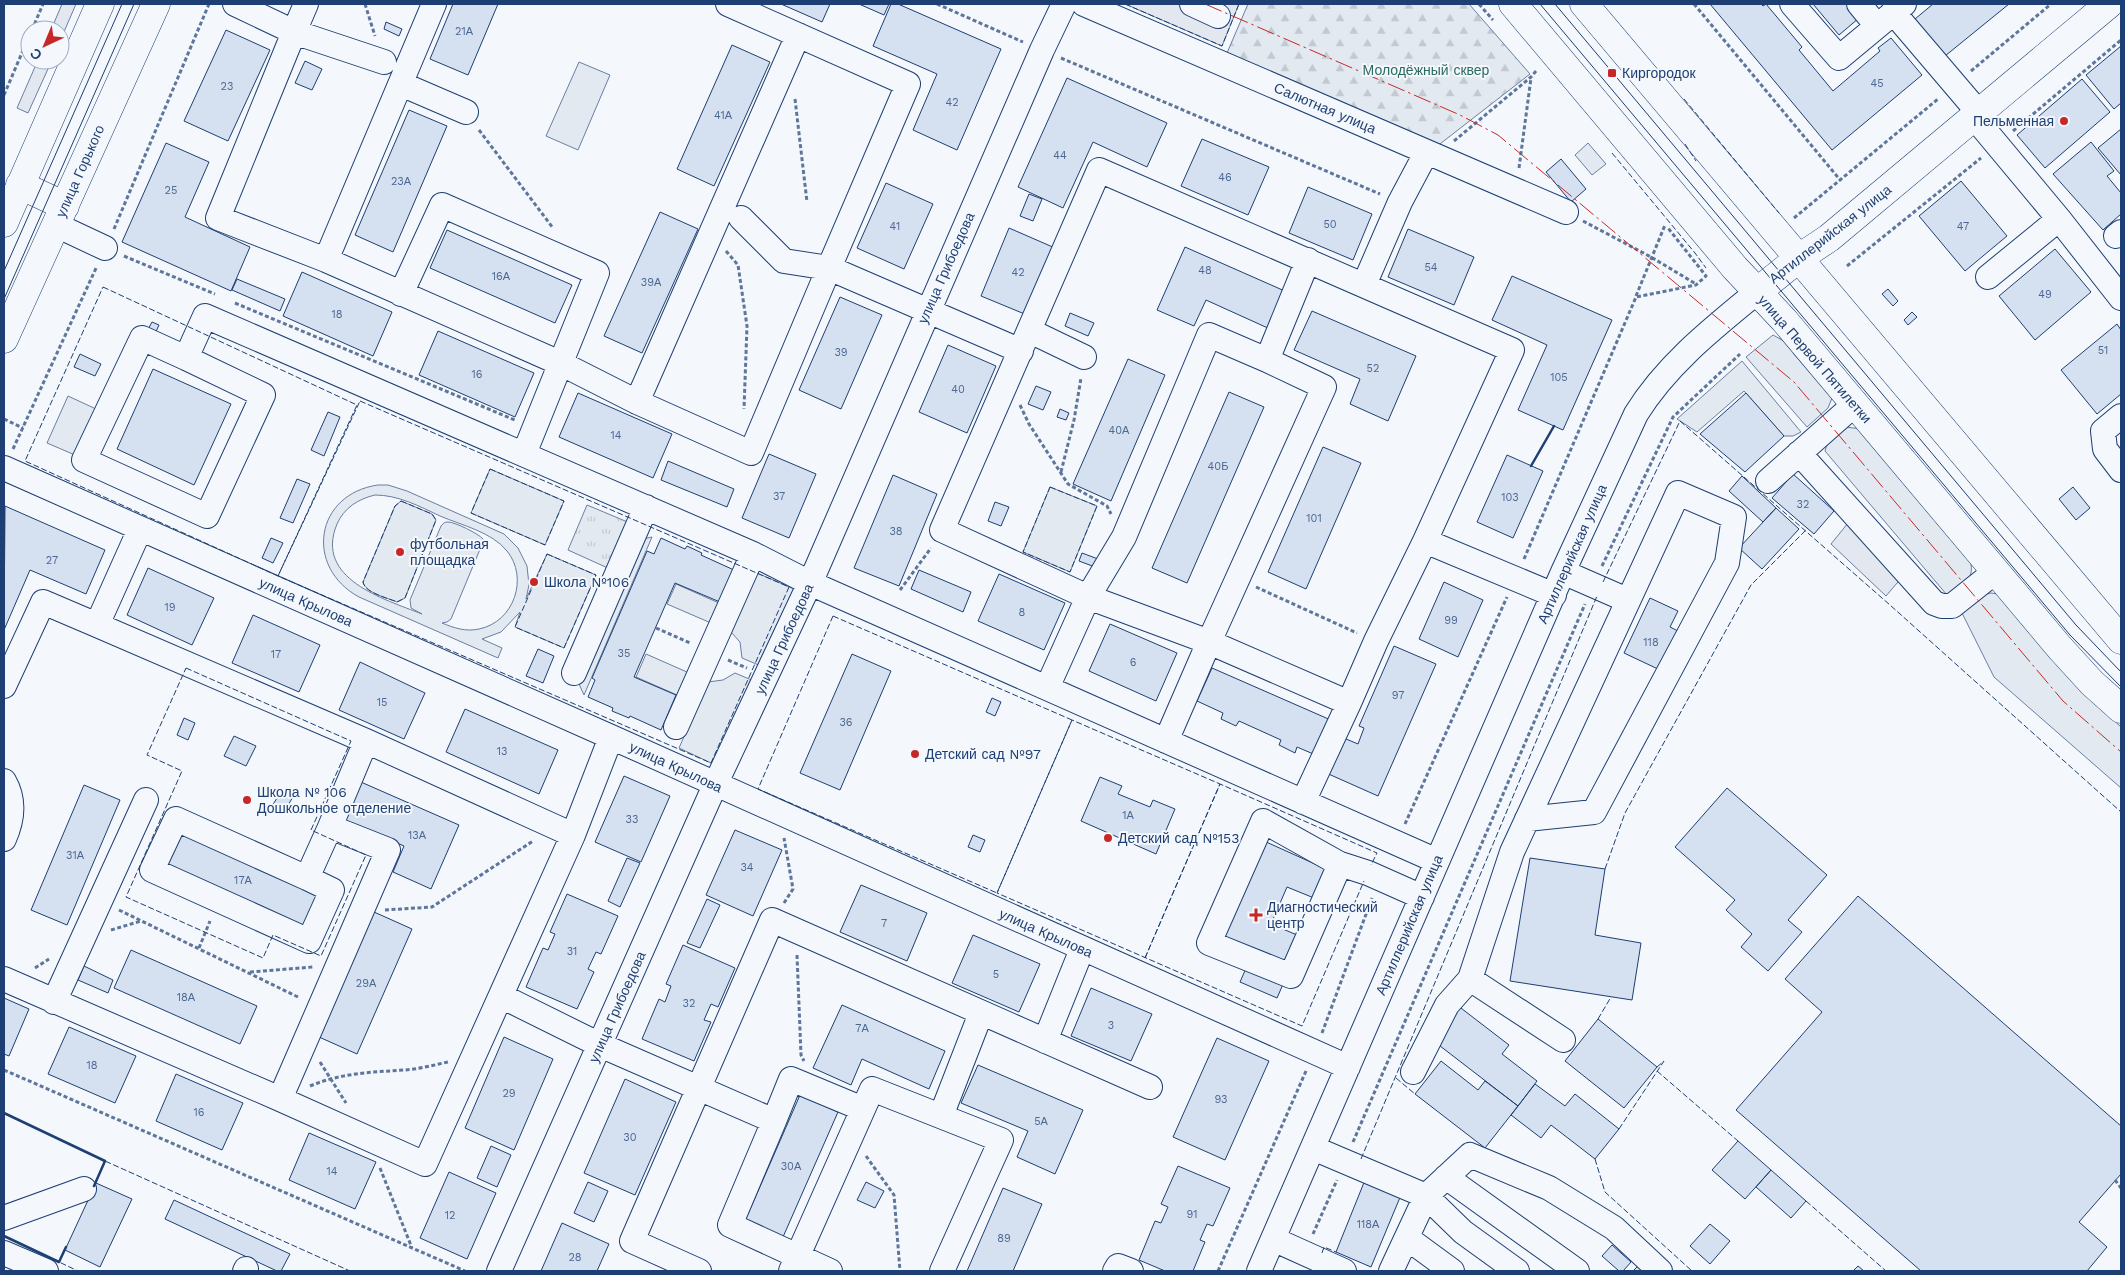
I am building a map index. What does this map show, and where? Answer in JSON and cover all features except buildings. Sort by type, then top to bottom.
[{"type":"main road","points":[[4,223],[100,4]]},
{"type":"main road","name":"улица Горького","points":[[4,339],[156,4]]},
{"type":"main road","name":"улица Первой Пятилетки","points":[[1512,4],[1756,292],[1784,320],[2075,666],[2121,710]]},
{"type":"main road","points":[[1584,4],[2121,640]]},
{"type":"main road","name":"Артиллерийская улица","points":[[1756,292],[1798,258],[1829,238],[2102,6]]},
{"type":"main road","points":[[20,185],[60,215]]},
{"type":"street","points":[[235,4],[294,32],[384,62]]},
{"type":"street","points":[[306,4],[218,218],[326,260],[562,364],[638,402],[751,453],[908,84],[728,4]]},
{"type":"street","points":[[326,260],[434,4]]},
{"type":"street","name":"улица Грибоедова","points":[[499,1271],[715,785],[810,583],[927,311],[1064,4]]},
{"type":"street","name":"Салютная улица","points":[[1084,4],[1566,212]]},
{"type":"street","points":[[1192,4],[1218,16]]},
{"type":"street","points":[[1792,4],[1839,58],[1892,14]]},
{"type":"street","points":[[1859,4],[1892,14],[1976,115],[2121,298]]},
{"type":"street","points":[[638,402],[798,35]]},
{"type":"street","points":[[401,84],[466,112]]},
{"type":"street","points":[[1364,285],[1400,202],[1431,154]]},
{"type":"street","points":[[1303,802],[1349,703],[1376,641],[1425,541],[1512,350],[1099,170],[942,530],[1088,597],[1209,642],[1349,703]]},
{"type":"street","points":[[401,294],[442,205],[597,273],[562,364],[524,454]]},
{"type":"street","points":[[60,215],[105,248]]},
{"type":"street","points":[[742,218],[784,260],[829,268],[927,311],[1084,357]]},
{"type":"street","points":[[1988,277],[2059,219]]},
{"type":"street","points":[[1267,360],[1308,260]]},
{"type":"street","name":"Артиллерийская улица","points":[[1259,1271],[1437,861],[1627,432],[1647,396],[1675,364],[1756,292]]},
{"type":"street","points":[[186,358],[205,316],[753,554],[810,583],[1437,861]]},
{"type":"street","points":[[1047,688],[1088,597],[1124,537],[1209,335],[1267,360],[1324,387],[1166,741]]},
{"type":"street","points":[[142,338],[186,358],[263,395],[207,516],[84,460],[142,338]]},
{"type":"street","points":[[1768,481],[1855,404]]},
{"type":"street","points":[[2121,416],[2103,431],[2105,449],[2121,470]]},
{"type":"street","points":[[1799,453],[1934,603],[1942,606],[1952,606],[1996,571]]},
{"type":"street","name":"улица Крылова","points":[[4,468],[1348,1067]]},
{"type":"street","points":[[1413,1072],[1447,1006],[1470,979],[1512,852],[1527,818],[1627,600],[1678,493],[1734,517],[1727,563],[1594,812],[1527,818]]},
{"type":"street","points":[[574,673],[646,508]]},
{"type":"street","points":[[98,625],[140,529]]},
{"type":"street","points":[[1425,541],[1554,595]]},
{"type":"street","points":[[676,727],[753,554]]},
{"type":"street","points":[[1564,572],[1627,600]]},
{"type":"street","points":[[4,686],[43,602],[366,741],[565,831]]},
{"type":"street","points":[[4,979],[425,1164],[501,996],[565,831],[611,737]]},
{"type":"street","points":[[306,878],[330,827],[366,741]]},
{"type":"street","points":[[4,781],[12,802],[10,825],[4,838]]},
{"type":"street","points":[[54,1002],[81,939],[101,902],[146,800]]},
{"type":"street","points":[[176,818],[306,878],[332,890],[309,941],[152,870],[176,818]]},
{"type":"street","points":[[1340,864],[1291,976],[1209,943],[1263,821],[1340,864],[1422,897]]},
{"type":"street","points":[[280,1099],[388,850],[330,827]]},
{"type":"street","points":[[699,1271],[632,1242],[772,920],[1150,1087]]},
{"type":"street","points":[[1045,1041],[1082,949]]},
{"type":"street","points":[[1470,979],[1563,1040]]},
{"type":"street","points":[[501,996],[600,1045],[774,1121]]},
{"type":"street","points":[[940,1116],[981,1013]]},
{"type":"street","points":[[830,1271],[795,1263],[730,1225],[791,1079],[864,1109]]},
{"type":"street","points":[[795,1263],[872,1089],[1001,1140],[942,1271]]},
{"type":"street","points":[[1313,1148],[1426,1196],[1462,1232],[1517,1271]]},
{"type":"street","points":[[1391,1271],[1426,1196],[1470,1155],[1549,1188],[1614,1228],[1660,1271]]},
{"type":"street","points":[[1446,1177],[1577,1271]]},
{"type":"street","points":[[4,1218],[84,1188]]},
{"type":"street","points":[[1407,1238],[1452,1271]]},
{"type":"street","points":[[1273,1239],[1344,1271]]},
{"type":"street","points":[[7,1260],[46,1271]]},
{"type":"street","points":[[1116,1271],[1118,1266],[1131,1271]]},
{"type":"path","points":[[36,20],[43,4]]},
{"type":"path","points":[[365,4],[384,62]]},
{"type":"path","points":[[937,4],[1400,202]]},
{"type":"path","points":[[1694,4],[1841,181],[1792,220]]},
{"type":"path","points":[[4,94],[20,57]]},
{"type":"path","points":[[1431,154],[1531,77],[1536,71]]},
{"type":"path","points":[[1516,191],[1531,77]]},
{"type":"path","points":[[794,93],[806,202]]},
{"type":"path","points":[[466,112],[559,236]]},
{"type":"path","points":[[1566,212],[1651,257],[1696,284],[1636,297]]},
{"type":"path","points":[[1396,844],[1515,579],[1665,226]]},
{"type":"path","points":[[711,233],[738,265],[747,326],[744,410]]},
{"type":"path","points":[[105,248],[224,298]]},
{"type":"path","points":[[233,302],[534,428]]},
{"type":"path","points":[[1304,1253],[1593,586],[1673,417],[1740,354]]},
{"type":"path","points":[[1061,473],[1074,420],[1084,357]]},
{"type":"path","points":[[1009,379],[1029,424],[1068,484],[1107,506],[1124,537]]},
{"type":"path","points":[[4,419],[22,428]]},
{"type":"path","points":[[900,590],[942,530]]},
{"type":"path","points":[[1238,579],[1376,641]]},
{"type":"path","points":[[656,628],[671,634]]},
{"type":"path","points":[[362,912],[432,908],[513,853],[565,831]]},
{"type":"path","points":[[772,920],[793,889],[784,837]]},
{"type":"path","points":[[1218,1271],[1314,1052],[1379,879]]},
{"type":"path","points":[[199,948],[219,900]]},
{"type":"path","points":[[101,902],[320,1008]]},
{"type":"path","points":[[803,934],[797,956],[801,1055],[819,1090]]},
{"type":"path","points":[[248,972],[317,966],[342,957]]},
{"type":"path","points":[[280,1099],[330,1078],[377,1070],[407,1070],[473,1058]]},
{"type":"path","points":[[4,1070],[465,1271]]},
{"type":"path","points":[[852,1135],[894,1195],[900,1271]]},
{"type":"path","points":[[2115,1180],[2121,1188]]},
{"type":"green space","name":"Молодёжный сквер","points":[[1248,4],[1469,4],[1530,74],[1436,147],[1227,53]]},
{"type":"green space","points":[[579,62],[610,75],[578,150],[546,136]]},
{"type":"green space","points":[[1588,143],[1606,164],[1592,175],[1575,155]]},
{"type":"green space","points":[[1773,335],[1795,351],[1793,353],[1832,398],[1828,408],[1807,427],[1746,357]]},
{"type":"green space","points":[[1742,361],[1801,432],[1793,436],[1784,436],[1744,391],[1697,432],[1677,419]]},
{"type":"green space","points":[[68,396],[96,409],[75,455],[47,443]]},
{"type":"green space","points":[[1846,427],[1861,429],[1969,557],[1971,564],[1970,576],[1959,588],[1947,595],[1825,451],[1828,441]]},
{"type":"green space","points":[[490,469],[564,501],[545,545],[471,513]]},
{"type":"green space","points":[[378,485],[388,485],[407,491],[504,534],[518,548],[527,566],[529,585],[526,599],[547,554],[596,575],[564,648],[515,627],[520,612],[501,632],[482,639],[502,648],[498,658],[359,597],[341,584],[330,568],[324,551],[324,533],[330,516],[341,502],[357,491]],"holes":[[[375,495],[384,495],[424,508],[485,534],[501,544],[514,562],[517,574],[514,598],[501,618],[491,625],[474,630],[460,629],[442,623],[451,619],[483,542],[483,539],[477,534],[448,522],[441,526],[410,600],[411,608],[422,614],[372,593],[344,573],[335,559],[332,543],[340,518],[357,502]]]},
{"type":"green space","points":[[1050,487],[1097,506],[1070,572],[1023,552]]},
{"type":"green space","name":"футбольная площадка","points":[[401,501],[432,514],[436,520],[405,598],[397,602],[372,592],[363,582],[395,506]]},
{"type":"green space","points":[[587,505],[630,523],[610,569],[568,550]]},
{"type":"green space","points":[[652,537],[584,695],[579,684],[639,543],[643,539]]},
{"type":"green space","points":[[757,573],[794,589],[768,669],[742,658],[740,642],[731,632]]},
{"type":"green space","points":[[676,584],[719,603],[711,623],[667,604]]},
{"type":"green space","points":[[1998,594],[2089,697],[2121,727],[2121,788],[1994,677],[1961,611],[1983,595]]},
{"type":"green space","points":[[646,654],[687,672],[677,695],[636,677]]},
{"type":"green space","points":[[735,673],[761,684],[727,759],[711,763],[679,748],[708,682],[723,680]]},
{"type":"shaded area","points":[[62,4],[76,4],[69,20],[55,20]]},
{"type":"shaded area","points":[[1125,4],[1239,4],[1222,46]]},
{"type":"shaded area","points":[[34,70],[47,70],[28,113],[17,108]]},
{"type":"shaded area","points":[[1848,523],[1903,576],[1886,596],[1831,544]]},
{"type":"tram line","points":[[4,271],[122,4]]},
{"type":"tram line","points":[[4,299],[134,4]]},
{"type":"tram line","points":[[1540,4],[2070,635],[2121,687]]},
{"type":"tram line","points":[[1555,4],[2076,625],[2121,672]]},
{"type":"fence","points":[[1125,4],[1222,46],[1239,4]]},
{"type":"fence","points":[[1684,99],[1779,213]]},
{"type":"fence","points":[[1685,144],[1696,161]]},
{"type":"fence","points":[[1612,153],[1706,268]]},
{"type":"fence","points":[[103,287],[357,405],[278,576],[25,461],[103,287]]},
{"type":"fence","points":[[360,401],[789,587],[711,763],[278,576],[360,401]]},
{"type":"fence","points":[[1603,582],[1680,421],[1890,605],[2121,812]]},
{"type":"fence","points":[[490,469],[564,501],[545,545],[471,513],[490,469]]},
{"type":"fence","points":[[1050,487],[1097,506],[1070,572],[1023,552],[1050,487]]},
{"type":"fence","points":[[401,501],[432,514],[436,520],[405,598],[397,602],[372,592],[363,582],[395,506],[401,501]]},
{"type":"fence","points":[[1605,869],[1625,813],[1751,585],[1806,530]]},
{"type":"fence","points":[[547,554],[596,575],[564,648],[515,627],[547,554]]},
{"type":"fence","points":[[1361,1159],[1597,596]]},
{"type":"fence","points":[[833,616],[1072,720],[997,893],[758,789],[833,616]]},
{"type":"fence","points":[[186,668],[351,741],[311,830],[366,855],[321,956],[273,935],[263,958],[126,897],[182,771],[147,755],[186,668]]},
{"type":"fence","points":[[1145,958],[1220,784],[1072,720],[997,893],[1302,1026],[1364,881]]},
{"type":"fence","points":[[1145,958],[1220,784],[1377,853],[1371,865]]},
{"type":"fence","points":[[1598,1019],[1611,997]]},
{"type":"fence","points":[[1619,1129],[1664,1061],[1657,1067]]},
{"type":"fence","points":[[1657,1071],[1738,1141]]},
{"type":"fence","points":[[1396,1078],[1415,1094]]},
{"type":"fence","points":[[1595,1159],[1605,1192],[1692,1271]]},
{"type":"fence","points":[[95,1184],[105,1161],[350,1271]]},
{"type":"fence","points":[[1806,1201],[1886,1271]]},
{"type":"fence","points":[[1322,1253],[1324,1247],[1336,1252]]},
{"type":"fence","points":[[65,1248],[59,1262],[78,1271]]},
{"type":"wall","points":[[1531,466],[1554,426]]},
{"type":"wall","points":[[4,1113],[105,1161],[94,1186]]},
{"type":"wall","points":[[4,1236],[59,1262],[66,1247]]},
{"type":"power","points":[[1205,4],[1460,115],[1498,135],[1794,382],[2063,701],[2121,752]]},
{"type":"place","name":"Киргородок","points":[[1612,73]]},
{"type":"place","name":"Пельменная","points":[[2064,121]]},
{"type":"place","name":"футбольная площадка","points":[[400,552]]},
{"type":"place","name":"Школа №106","points":[[534,582]]},
{"type":"place","name":"Детский сад №97","points":[[915,754]]},
{"type":"place","name":"Школа № 106 Дошкольное отделение","points":[[247,800]]},
{"type":"place","name":"Детский сад №153","points":[[1108,838]]},
{"type":"place","name":"Диагностический центр","points":[[1256,915]]}]
